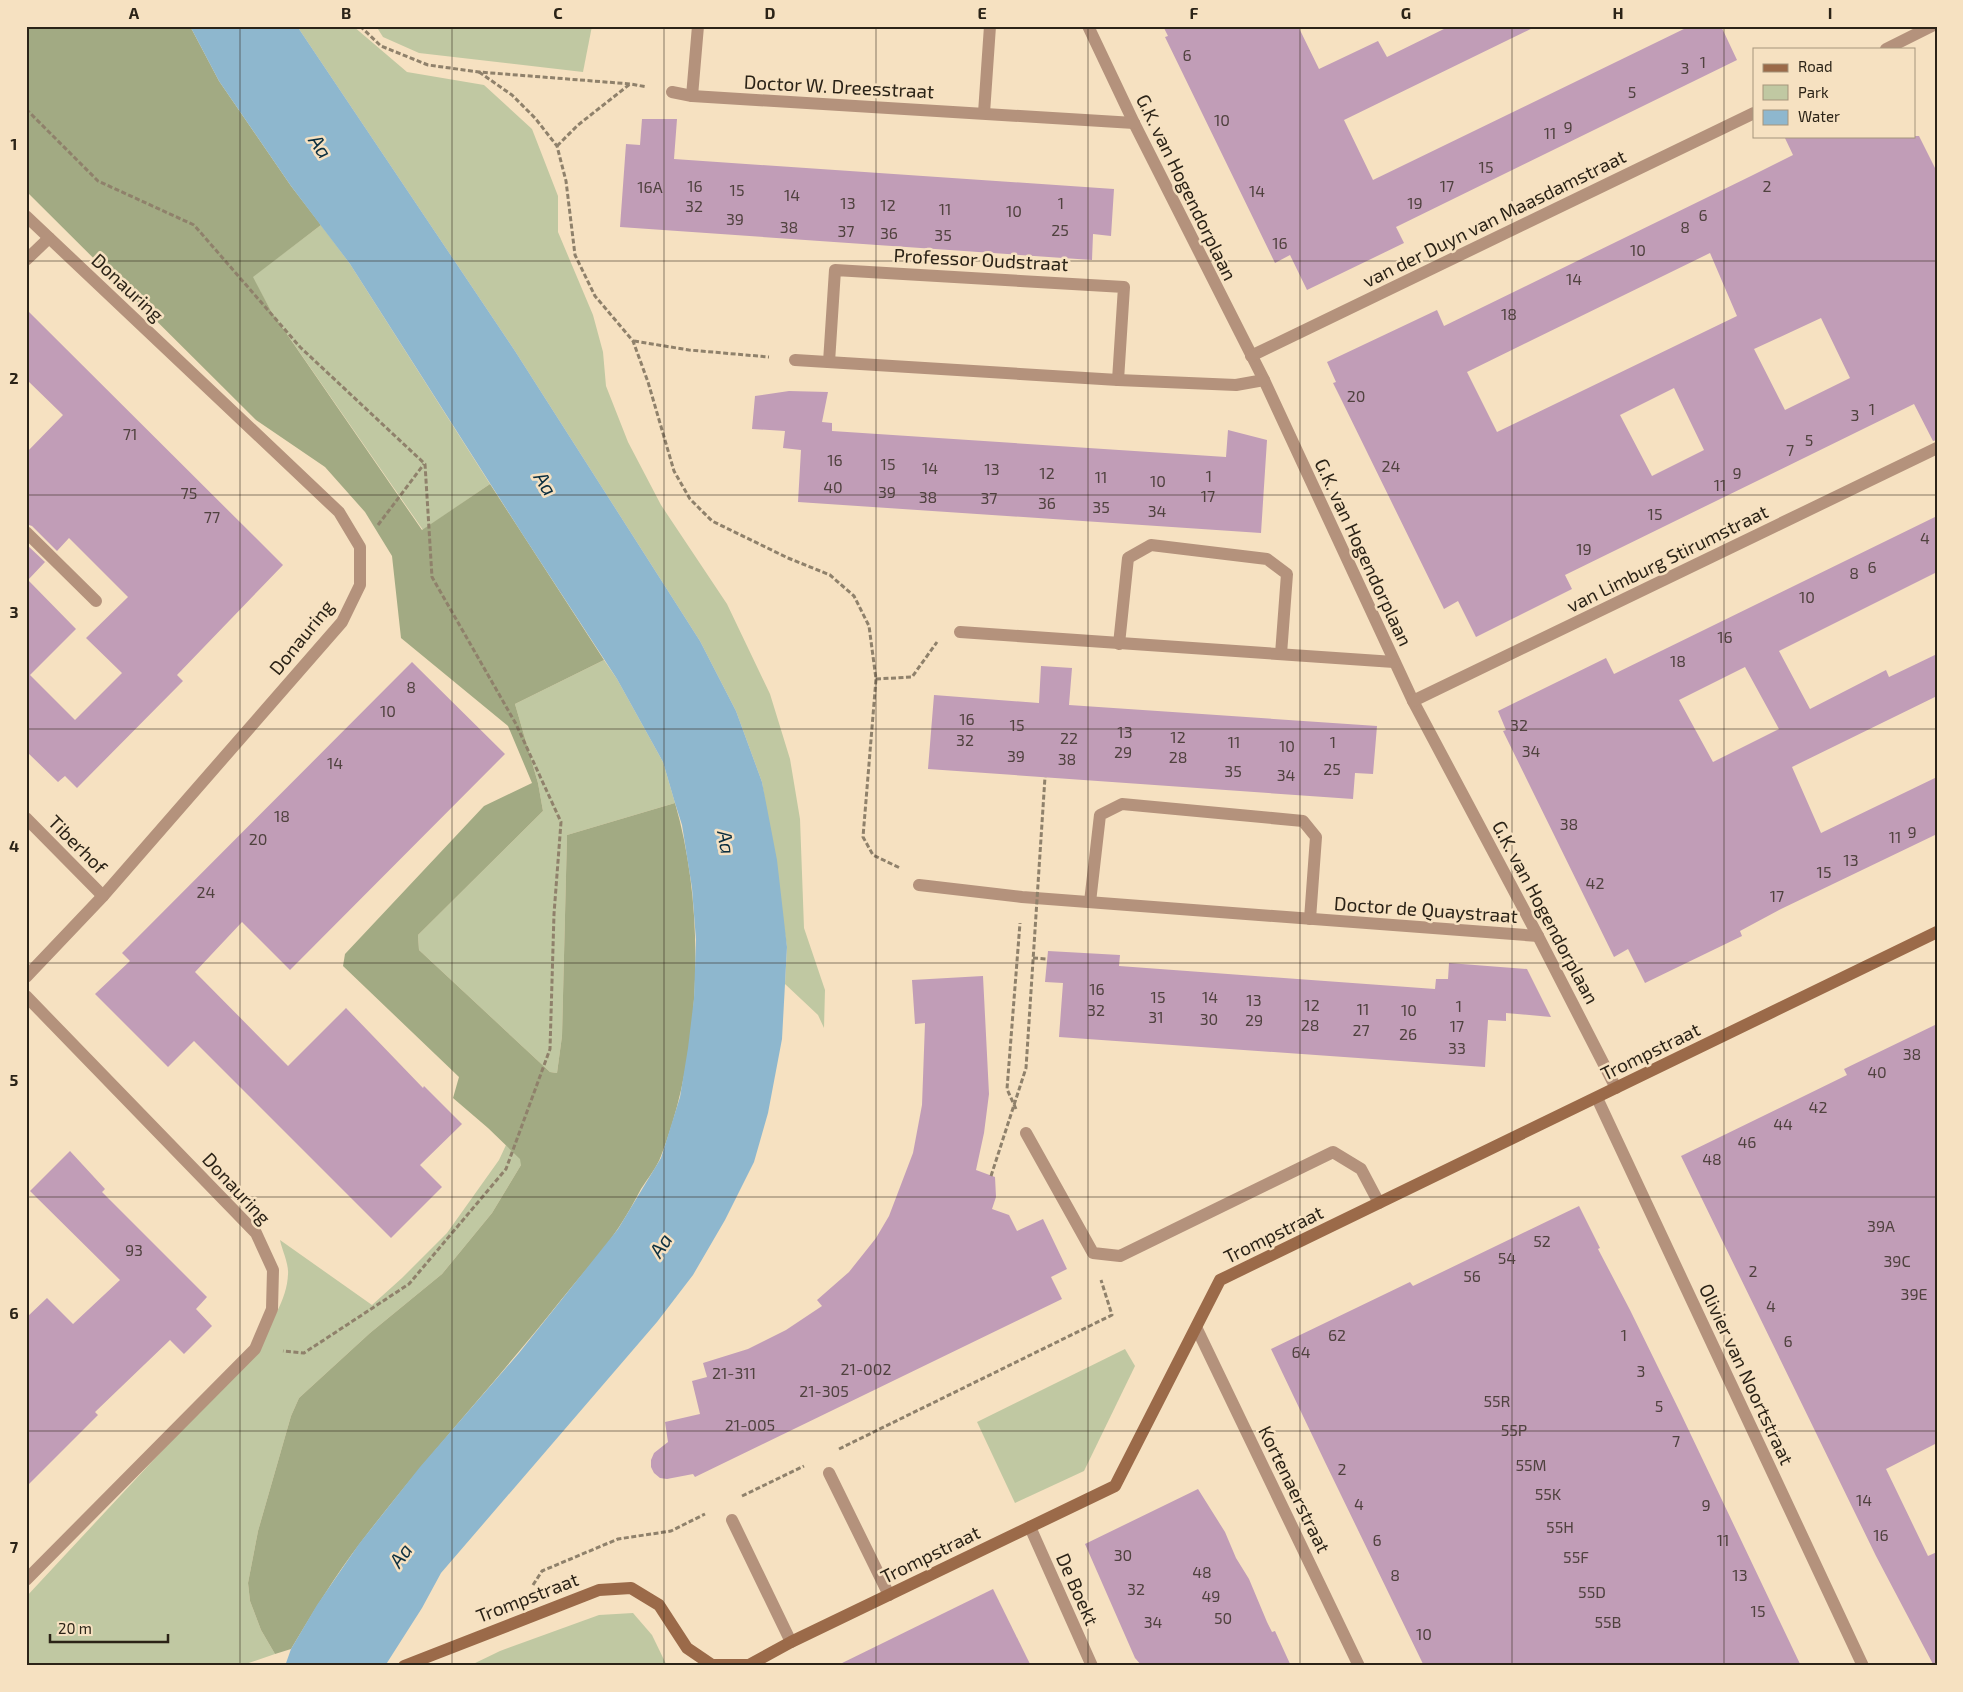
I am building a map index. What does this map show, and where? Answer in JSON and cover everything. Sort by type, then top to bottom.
[{"type":"street","points":[[692,96],[698,26]]},
{"type":"street","points":[[984,113],[990,26]]},
{"type":"street","name":"G.K. van Hogendorplaan","points":[[1088,26],[1134,123],[1264,380],[1413,702],[1538,936],[1616,1088]]},
{"type":"street","points":[[1888,48],[1932,26]]},
{"type":"street","name":"Doctor W. Dreesstraat","points":[[672,92],[692,96],[1134,123]]},
{"type":"street","name":"van der Duyn van Maasdamstraat","points":[[1251,356],[1753,112]]},
{"type":"street","name":"Donauring","points":[[26,216],[339,512],[360,547],[360,585],[342,622],[103,896],[26,977]]},
{"type":"street","points":[[26,260],[49,238]]},
{"type":"street","name":"Professor Oudstraat","points":[[829,362],[835,270],[1124,286],[1118,380]]},
{"type":"street","points":[[795,360],[1118,380],[1236,385],[1264,380]]},
{"type":"street","name":"van Limburg Stirumstraat","points":[[1413,702],[1937,448]]},
{"type":"street","points":[[26,532],[96,601]]},
{"type":"street","points":[[1119,644],[1128,558],[1151,545],[1267,559],[1287,574],[1281,654]]},
{"type":"street","points":[[960,632],[1394,662]]},
{"type":"street","name":"Doctor de Quaystraat","points":[[1090,902],[1100,815],[1122,804],[1303,821],[1316,837],[1310,919]]},
{"type":"street","name":"Tiberhof","points":[[26,818],[103,896]]},
{"type":"street","name":"Doctor de Quaystraat","points":[[919,886],[1022,897],[1538,936]]},
{"type":"street","name":"Trompstraat","points":[[404,1666],[598,1590],[631,1588],[660,1604],[687,1648],[712,1665],[749,1664],[1115,1486],[1220,1280],[1937,932]]},
{"type":"street","name":"Donauring","points":[[26,996],[256,1233],[273,1270],[272,1309],[255,1349],[26,1580]]},
{"type":"street","name":"Olivier van Noortstraat","points":[[1597,1098],[1864,1666]]},
{"type":"street","points":[[1026,1133],[1092,1254],[1120,1256],[1333,1152],[1361,1169],[1379,1203]]},
{"type":"street","name":"Kortenaerstraat","points":[[1196,1328],[1359,1666]]},
{"type":"street","points":[[829,1473],[889,1595]]},
{"type":"street","points":[[732,1520],[791,1642]]},
{"type":"street","name":"De Boekt","points":[[1030,1527],[1092,1666]]},
{"type":"path","points":[[360,26],[381,46],[428,65],[479,72],[631,84],[672,92]]},
{"type":"path","points":[[479,72],[512,95],[535,118],[557,146],[566,182],[575,255],[595,296],[634,341],[674,471],[690,498],[712,521],[788,558],[830,575],[854,596],[869,626],[876,679],[863,837],[873,856],[913,874],[919,886]]},
{"type":"path","points":[[557,146],[578,125],[631,84]]},
{"type":"path","points":[[26,109],[98,181],[194,225],[300,347],[425,464],[432,577],[516,724],[561,822],[554,914],[550,1049],[506,1169],[409,1284],[304,1353],[255,1349]]},
{"type":"path","points":[[634,341],[689,350],[795,360]]},
{"type":"path","points":[[360,547],[425,464]]},
{"type":"path","points":[[876,679],[912,677],[935,643],[960,632]]},
{"type":"path","points":[[991,1176],[1026,1068],[1045,777]]},
{"type":"path","points":[[1022,897],[1007,1089],[1026,1133]]},
{"type":"path","points":[[1033,958],[1047,958]]},
{"type":"green space","points":[[26,26],[190,26],[219,81],[291,186],[321,225],[253,277],[271,311],[422,530],[490,484],[604,660],[515,704],[538,783],[543,811],[418,935],[419,950],[550,1072],[557,1073],[562,1036],[567,835],[675,803],[685,845],[692,889],[695,934],[695,981],[692,1027],[685,1072],[675,1115],[655,1168],[605,1246],[361,1542],[342,1568],[291,1649],[275,1654],[261,1630],[250,1601],[248,1583],[258,1531],[291,1416],[299,1398],[370,1333],[442,1274],[492,1213],[521,1165],[520,1159],[453,1098],[459,1077],[343,966],[345,954],[484,806],[532,783],[508,726],[401,638],[392,556],[365,512],[325,467],[256,420],[26,191]]},
{"type":"green space","points":[[297,26],[353,26],[407,72],[484,85],[532,129],[558,196],[558,232],[593,315],[603,352],[606,386],[628,442],[661,505],[727,604],[770,694],[790,759],[800,819],[804,928],[825,990],[824,1028],[818,1015],[785,984],[787,947],[762,782],[736,711],[700,641],[515,351]]},
{"type":"green space","points":[[376,26],[592,26],[583,72],[419,53],[383,37]]},
{"type":"green space","points":[[321,225],[350,264],[490,484],[423,530],[271,311],[252,277]]},
{"type":"green space","points":[[604,660],[617,679],[663,762],[675,803],[567,835],[562,1036],[557,1073],[550,1072],[419,950],[418,935],[543,811],[538,783],[515,704]]},
{"type":"green space","points":[[506,1145],[521,1159],[521,1165],[492,1213],[442,1274],[370,1333],[299,1398],[291,1416],[258,1531],[248,1583],[250,1601],[261,1630],[275,1654],[240,1666],[26,1666],[26,1597],[241,1366],[256,1345],[271,1323],[283,1299],[286,1286],[287,1266],[280,1240],[372,1305],[447,1233],[499,1160]]},
{"type":"green space","points":[[1125,1349],[1135,1366],[1084,1471],[1015,1503],[977,1422]]},
{"type":"green space","points":[[633,1613],[652,1635],[667,1666],[469,1666],[500,1651],[599,1615]]},
{"type":"water","name":"Aa","points":[[190,26],[297,26],[515,351],[700,641],[736,711],[762,782],[777,860],[787,947],[782,1039],[768,1113],[754,1162],[725,1220],[693,1275],[657,1322],[441,1573],[422,1608],[385,1666],[285,1666],[291,1649],[317,1605],[359,1544],[420,1467],[519,1353],[618,1229],[661,1158],[680,1097],[694,998],[696,940],[692,888],[682,825],[663,762],[617,679],[350,264],[291,186],[219,81]]},
{"type":"building","points":[[1163,26],[1298,26],[1319,69],[1378,41],[1387,57],[1450,26],[1537,26],[1344,120],[1373,180],[1690,26],[1721,26],[1737,60],[1396,227],[1404,243],[1307,290],[1290,255],[1275,263],[1165,37],[1168,36]]},
{"type":"building","points":[[642,119],[677,119],[674,159],[1114,189],[1111,236],[1093,234],[1092,260],[620,227],[626,144],[640,145]]},
{"type":"building","points":[[1916,136],[1919,136],[1937,172],[1937,440],[1933,441],[1914,404],[1565,575],[1572,589],[1476,637],[1458,601],[1444,609],[1333,383],[1336,382],[1327,362],[1437,310],[1444,326],[1793,155],[1785,138],[1916,138]],"holes":[[[1710,253],[1737,316],[1497,432],[1467,372]],[[1821,318],[1850,378],[1785,410],[1754,349]],[[1674,388],[1704,450],[1652,476],[1620,415]]]},
{"type":"building","points":[[26,309],[283,565],[177,675],[183,681],[77,788],[65,776],[58,782],[26,751],[26,544],[45,562],[28,580],[76,629],[30,675],[75,720],[122,673],[86,638],[128,597],[69,538],[57,551],[32,526],[26,524],[26,453],[63,415],[26,379]]},
{"type":"building","points":[[789,391],[828,392],[822,422],[832,423],[832,431],[1226,457],[1228,430],[1267,440],[1261,533],[798,502],[801,450],[783,448],[785,431],[752,429],[755,396]]},
{"type":"building","points":[[1937,516],[1937,572],[1779,651],[1810,709],[1886,670],[1889,677],[1937,654],[1937,696],[1792,767],[1821,833],[1937,777],[1937,834],[1781,909],[1740,931],[1742,936],[1645,983],[1628,949],[1614,957],[1503,731],[1506,730],[1498,711],[1606,658],[1614,674]],"holes":[[[1745,667],[1779,729],[1713,762],[1679,700]]]},
{"type":"building","points":[[412,662],[505,754],[290,970],[242,922],[195,972],[288,1066],[346,1008],[423,1088],[424,1086],[462,1124],[420,1165],[442,1187],[391,1238],[194,1041],[168,1067],[95,994],[130,961],[122,953]]},
{"type":"building","points":[[1041,666],[1072,668],[1069,705],[1377,726],[1373,774],[1355,773],[1353,799],[928,769],[934,695],[1039,703]]},
{"type":"building","points":[[1048,951],[1120,955],[1119,966],[1435,989],[1436,979],[1448,979],[1449,963],[1527,969],[1551,1017],[1506,1013],[1506,1021],[1488,1020],[1485,1067],[1059,1037],[1063,983],[1045,982]]},
{"type":"building","points":[[983,976],[989,1094],[984,1133],[976,1170],[995,1177],[996,1197],[992,1209],[1009,1215],[1017,1231],[1043,1219],[1067,1269],[1051,1277],[1062,1299],[695,1477],[693,1474],[667,1479],[660,1478],[651,1467],[651,1460],[654,1453],[668,1442],[665,1422],[700,1414],[692,1381],[707,1377],[703,1363],[748,1349],[786,1330],[822,1306],[817,1300],[849,1272],[876,1238],[889,1216],[913,1153],[922,1105],[925,1023],[915,1024],[912,980]]},
{"type":"building","points":[[1937,1024],[1937,1443],[1886,1469],[1928,1556],[1937,1552],[1937,1666],[1934,1666],[1876,1556],[1681,1156],[1847,1075],[1844,1069]]},
{"type":"building","points":[[70,1151],[105,1189],[102,1192],[207,1297],[196,1309],[212,1326],[184,1354],[170,1340],[95,1412],[98,1415],[26,1487],[26,1318],[47,1298],[73,1324],[120,1280],[30,1191]]},
{"type":"building","points":[[1579,1206],[1600,1248],[1598,1249],[1681,1414],[1801,1666],[1424,1666],[1324,1460],[1271,1349],[1410,1282],[1413,1286]]},
{"type":"building","points":[[1198,1489],[1225,1532],[1236,1558],[1249,1579],[1267,1622],[1272,1632],[1275,1631],[1291,1666],[1142,1666],[1135,1658],[1085,1544]]},
{"type":"building","points":[[993,1589],[1031,1666],[836,1666]]}]
